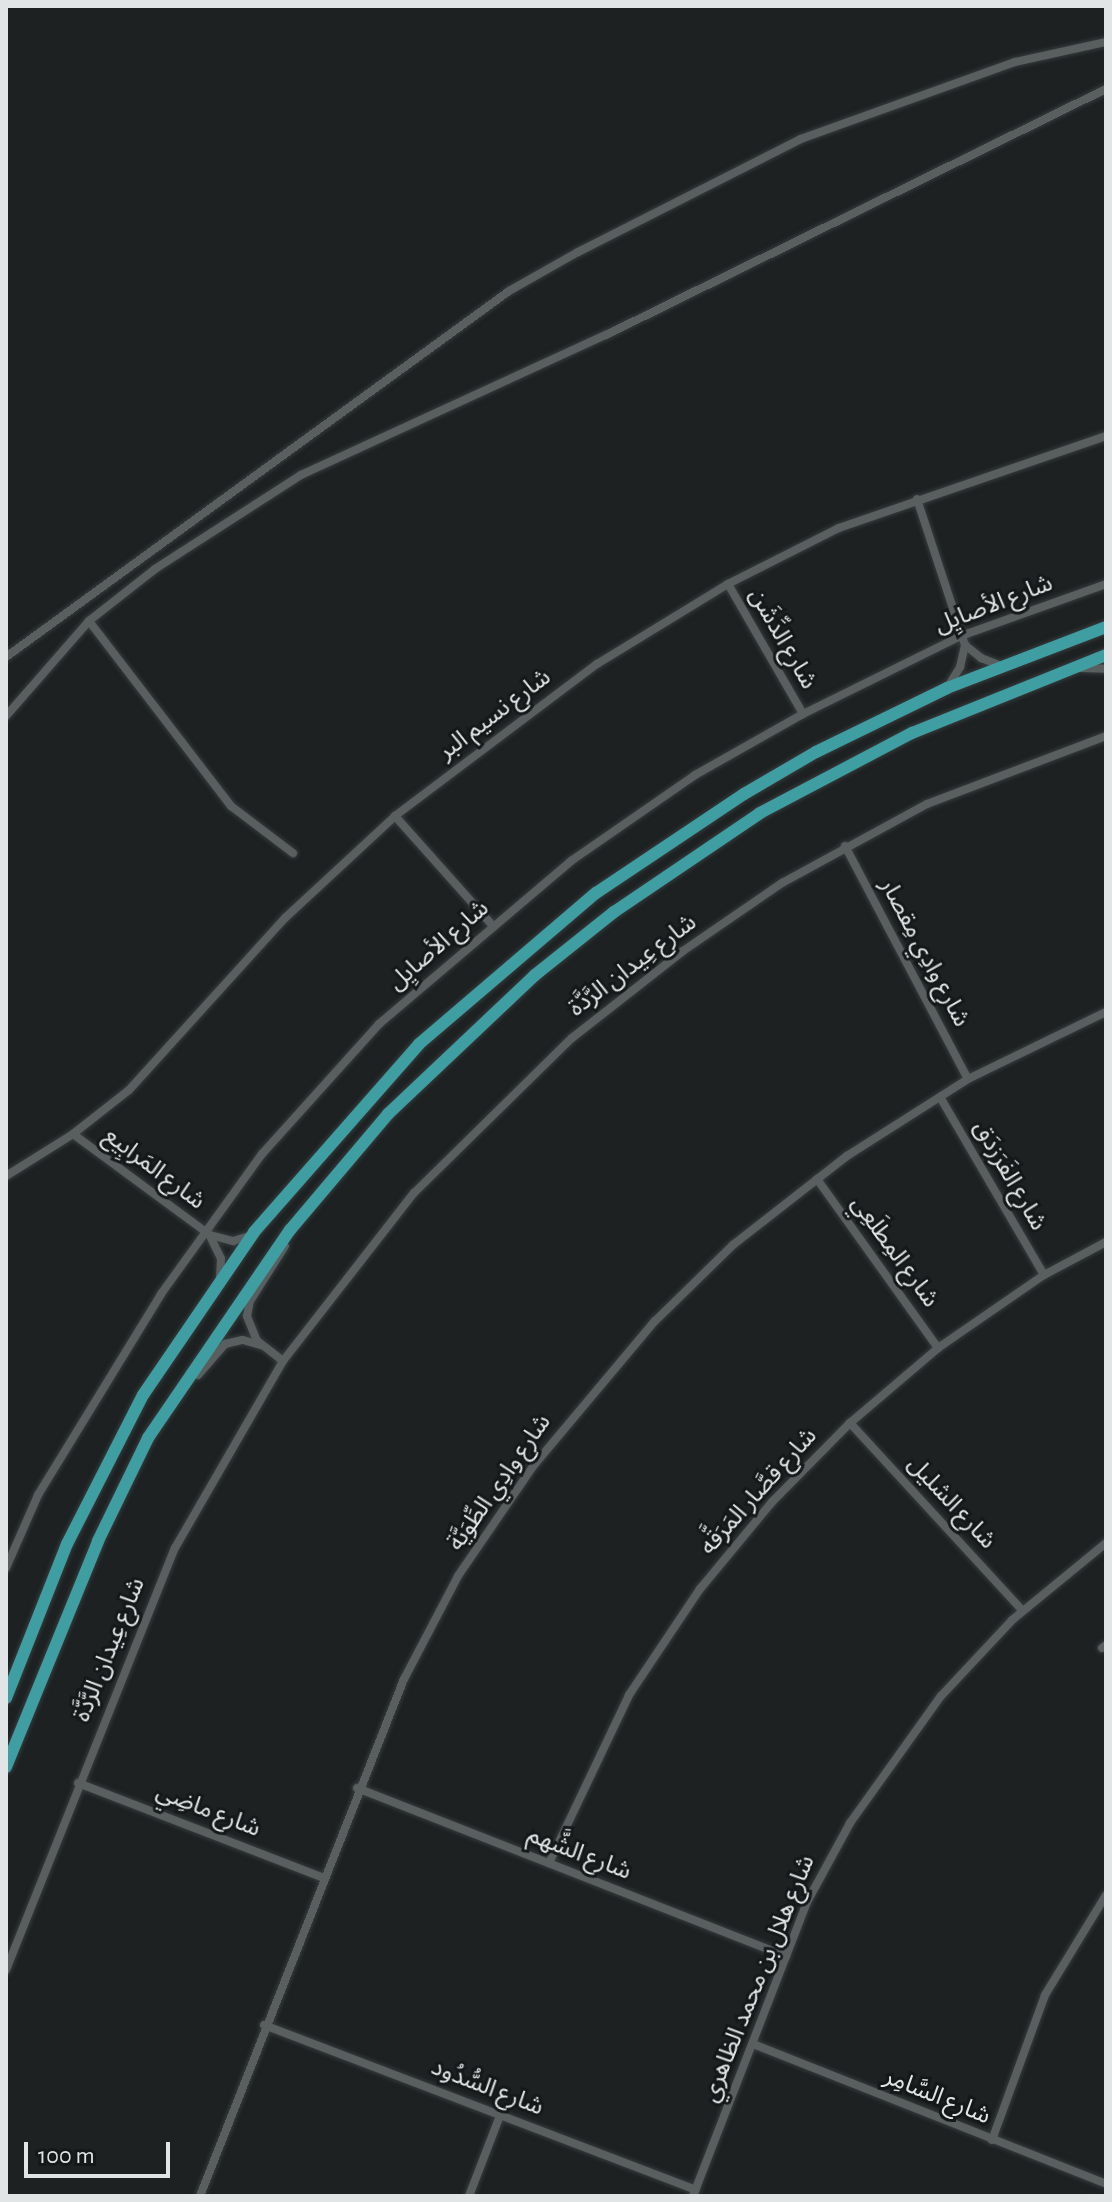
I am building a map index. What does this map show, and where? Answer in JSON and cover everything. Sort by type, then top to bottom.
[{"type":"main road","points":[[6,1698],[67,1544],[108,1461],[220,1277],[254,1232],[419,1044],[596,893],[756,787],[947,688],[1106,627]]},
{"type":"main road","points":[[6,1767],[98,1541],[148,1438],[290,1230],[388,1114],[452,1050],[614,912],[760,813],[912,733],[1106,655]]},
{"type":"street","points":[[6,657],[509,291],[578,252],[801,139],[1015,62],[1106,42]]},
{"type":"street","points":[[6,716],[89,621],[175,556],[334,457],[579,348],[1106,89]]},
{"type":"street","name":"شارع نسيم البر","points":[[6,1176],[73,1134],[129,1090],[285,918],[395,816],[597,664],[728,584],[839,528],[1106,436]]},
{"type":"street","points":[[917,499],[965,645],[981,658],[1002,666]]},
{"type":"street","name":"شارع الدِّشَن","points":[[728,584],[803,714]]},
{"type":"street","name":"شارع الأصايِل","points":[[6,1568],[38,1495],[104,1381],[262,1154],[323,1082],[379,1024],[493,926],[622,824],[803,714],[961,636],[1106,584]]},
{"type":"street","points":[[89,621],[231,806],[293,853]]},
{"type":"street","points":[[947,688],[960,667],[965,645]]},
{"type":"street","points":[[1068,668],[1106,669]]},
{"type":"street","name":"شارع عِيدان الرَّدَّة","points":[[6,1970],[78,1783],[175,1548],[283,1361],[414,1193],[525,1080],[683,951],[845,846],[1014,768],[1106,736]]},
{"type":"street","points":[[395,816],[493,926]]},
{"type":"street","name":"شارع وادِي مِقصار","points":[[845,846],[968,1079]]},
{"type":"street","name":"شارع وادِي الطِّوَيَّة","points":[[200,2196],[357,1788],[428,1628],[534,1465],[655,1321],[733,1245],[817,1179],[968,1079],[1106,1012]]},
{"type":"street","name":"شارع الفَرَزدَق","points":[[940,1097],[1044,1275]]},
{"type":"street","name":"شارع المَرابِيع","points":[[73,1134],[208,1234],[219,1251],[220,1277]]},
{"type":"street","name":"شارع المِطلَعِي","points":[[817,1179],[938,1348]]},
{"type":"street","points":[[283,1361],[261,1345],[250,1330],[248,1309],[290,1230]]},
{"type":"street","name":"شارع المَرابِيع","points":[[208,1234],[233,1241],[254,1232]]},
{"type":"street","name":"شارع قصَّار المَرَقَّه","points":[[549,1863],[604,1742],[674,1626],[772,1502],[850,1423],[938,1348],[1044,1275],[1106,1242]]},
{"type":"street","points":[[148,1438],[220,1347],[243,1340],[261,1345]]},
{"type":"street","name":"شارع الشليل","points":[[850,1423],[1023,1611]]},
{"type":"street","name":"شارع هلال بن محمد الظاهري","points":[[694,2193],[820,1875],[859,1811],[941,1696],[1023,1611],[1106,1543]]},
{"type":"street","name":"شارع ماضِي","points":[[78,1783],[322,1877]]},
{"type":"street","name":"شارع الشَّهم","points":[[357,1788],[786,1956]]},
{"type":"street","points":[[992,2140],[1045,1995],[1106,1895]]},
{"type":"street","name":"شارع السُّدُود","points":[[264,2025],[501,2113],[694,2193]]},
{"type":"street","name":"شارع السَّامِر","points":[[753,2044],[1106,2184]]},
{"type":"street","points":[[469,2196],[501,2113]]}]
